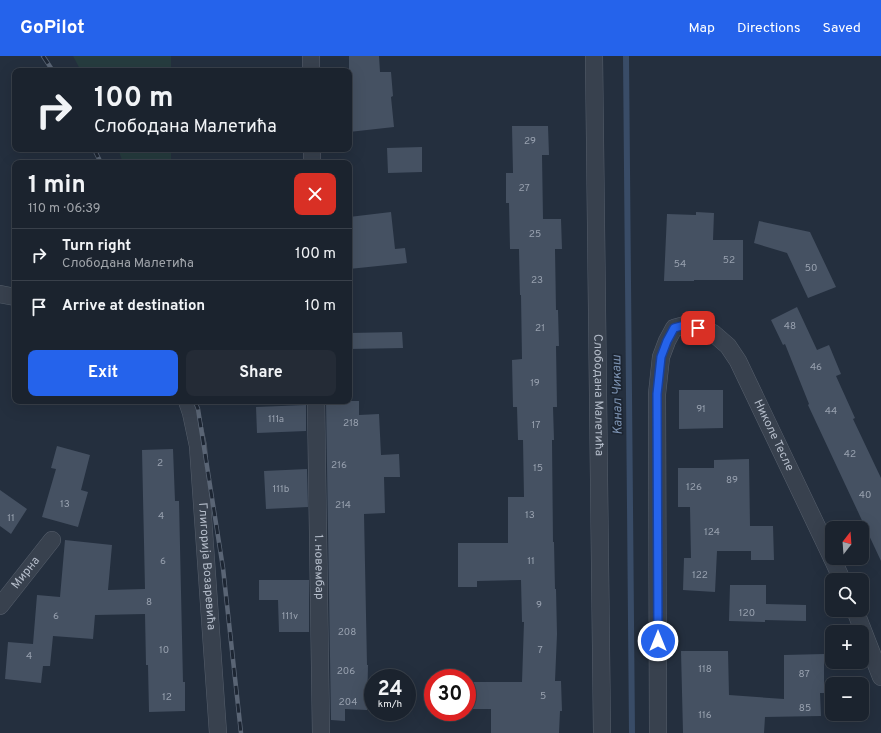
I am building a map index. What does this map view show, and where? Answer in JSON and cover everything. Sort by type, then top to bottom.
[{"type":"street","points":[[311,56],[311,68]]},
{"type":"street","name":"Слободана Малетића","points":[[594,56],[602,733]]},
{"type":"street","points":[[0,294],[12,296]]},
{"type":"street","name":"Николе Тесле","points":[[658,733],[657,394],[661,357],[674,328],[685,325],[713,333],[728,346],[738,361],[825,543]]},
{"type":"street","name":"Глигорија Возаревића","points":[[188,404],[198,446],[218,733]]},
{"type":"street","name":"1. новембар","points":[[316,404],[321,733]]},
{"type":"street","name":"Мирна","points":[[0,606],[52,540]]},
{"type":"street","points":[[858,617],[881,677]]},
{"type":"green space","points":[[73,56],[171,56],[171,68],[79,68]]},
{"type":"green space","points":[[119,152],[171,152],[171,160],[122,160]]},
{"type":"building","points":[[349,56],[379,56],[380,72],[391,72],[393,96],[391,97],[394,127],[352,132],[352,68],[349,68]]},
{"type":"building","points":[[512,126],[548,126],[549,155],[542,155],[543,219],[561,219],[562,249],[555,249],[556,310],[558,310],[559,346],[556,346],[557,407],[553,407],[554,440],[552,440],[553,542],[557,634],[555,681],[561,681],[562,711],[560,711],[559,733],[491,733],[491,709],[476,709],[476,682],[522,682],[524,622],[522,622],[521,580],[477,581],[477,587],[458,587],[458,543],[508,543],[508,497],[524,497],[523,440],[518,440],[517,407],[513,407],[512,360],[522,359],[519,249],[510,249],[509,203],[506,203],[506,173],[513,173]]},
{"type":"building","points":[[422,147],[422,172],[388,173],[387,148]]},
{"type":"building","points":[[391,212],[395,249],[405,248],[407,263],[352,269],[352,217]]},
{"type":"building","points":[[696,212],[714,213],[713,240],[743,240],[743,280],[664,281],[667,214],[696,215]]},
{"type":"building","points":[[759,221],[810,232],[836,287],[808,298],[787,253],[754,243]]},
{"type":"building","points":[[797,307],[817,350],[829,345],[841,374],[836,376],[855,418],[853,419],[881,478],[881,561],[869,535],[869,521],[862,521],[808,405],[809,404],[785,344],[783,345],[771,320]]},
{"type":"building","points":[[402,332],[403,348],[352,349],[352,333]]},
{"type":"building","points":[[679,390],[723,390],[723,428],[679,429]]},
{"type":"building","points":[[352,401],[359,401],[359,415],[379,414],[381,455],[399,454],[400,477],[384,477],[385,513],[364,514],[368,669],[364,669],[364,710],[345,709],[345,721],[331,720],[326,404],[352,404]]},
{"type":"building","points":[[306,405],[306,431],[257,433],[256,407]]},
{"type":"building","points":[[57,446],[90,455],[81,490],[88,492],[78,527],[42,517],[56,469],[51,468]]},
{"type":"building","points":[[173,449],[175,501],[179,501],[185,711],[149,712],[145,614],[95,615],[93,639],[53,636],[50,666],[43,666],[41,683],[5,679],[8,642],[33,644],[37,595],[60,597],[65,540],[112,545],[108,590],[145,589],[142,450]]},
{"type":"building","points":[[749,459],[750,526],[773,526],[774,560],[751,560],[751,551],[717,551],[715,592],[683,590],[684,558],[691,558],[690,507],[678,507],[678,468],[714,468],[714,460]]},
{"type":"building","points":[[307,469],[308,507],[266,509],[264,471]]},
{"type":"building","points":[[0,490],[27,509],[11,534],[0,526]]},
{"type":"building","points":[[259,580],[309,580],[309,632],[279,632],[278,600],[259,600]]},
{"type":"building","points":[[730,585],[766,585],[766,604],[806,605],[806,621],[729,621]]},
{"type":"building","points":[[681,651],[728,651],[729,695],[784,699],[784,655],[824,654],[824,693],[820,693],[821,716],[765,717],[764,733],[683,733]]},
{"type":"waterway","name":"Канал Чикаш","points":[[626,56],[632,733]]},
{"type":"railway","points":[[43,56],[51,68]]},
{"type":"railway","points":[[96,152],[100,160]]},
{"type":"railway","points":[[196,404],[223,568],[241,733]]},
{"type":"route","points":[[658,641],[657,394],[661,357],[674,328],[685,325],[698,328]]}]
